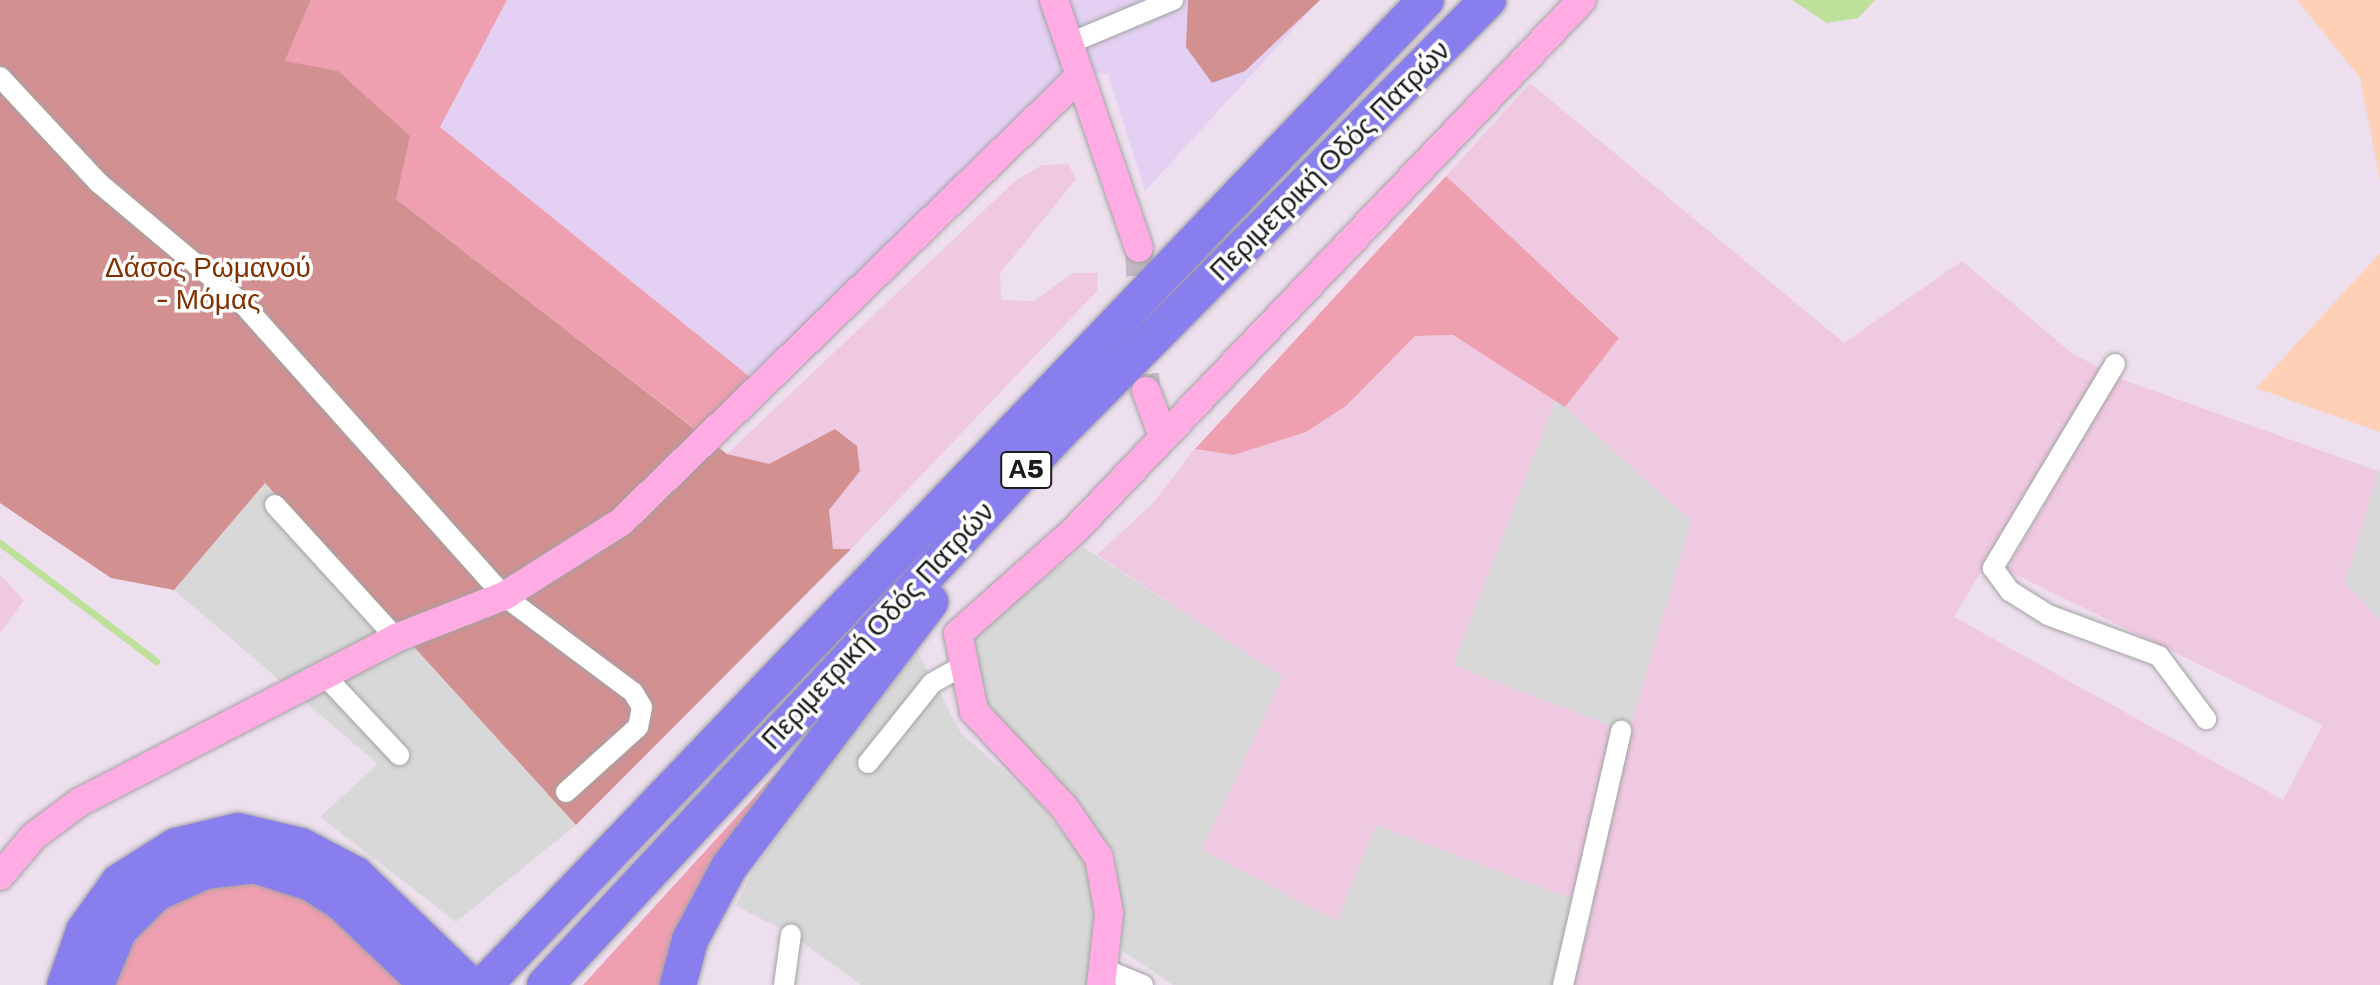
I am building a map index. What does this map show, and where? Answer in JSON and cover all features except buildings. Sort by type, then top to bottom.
[{"type":"highway","name":"Περιμετρική Οδός Πατρών","points":[[484,985],[1426,0]]},
{"type":"highway","name":"Περιμετρική Οδός Πατρών","points":[[545,985],[1061,431],[1488,0]]},
{"type":"highway","points":[[678,985],[690,940],[729,867],[903,635],[988,533],[1422,70]]},
{"type":"highway","points":[[65,985],[84,931],[119,882],[176,846],[238,831],[301,846],[356,875],[470,985]]},
{"type":"highway","points":[[96,985],[119,930],[156,893],[205,871],[255,865],[311,883],[343,904],[428,985]]},
{"type":"street","points":[[1054,0],[1139,248]]},
{"type":"street","points":[[1070,43],[1173,0]]},
{"type":"street","points":[[1143,985],[1103,977],[1109,913],[1099,858],[1064,807],[981,721],[961,667],[961,629],[1062,542],[1582,0]]},
{"type":"street","points":[[0,876],[34,836],[80,802],[396,638],[504,596],[621,522],[1080,76]]},
{"type":"street","points":[[0,77],[99,183],[242,303],[504,596],[633,692],[642,707],[638,727],[566,792]]},
{"type":"street","points":[[2115,364],[1993,568],[2010,591],[2048,615],[2159,656],[2206,719]]},
{"type":"street","points":[[1146,391],[1163,436]]},
{"type":"street","points":[[275,505],[396,638]]},
{"type":"street","points":[[868,763],[932,683],[961,667]]},
{"type":"street","points":[[324,675],[399,755]]},
{"type":"street","points":[[1563,985],[1621,731]]},
{"type":"street","points":[[784,985],[791,934]]},
{"type":"shaded area","points":[[311,0],[507,0],[440,127],[755,381],[699,432],[396,199],[285,61]]},
{"type":"shaded area","points":[[507,0],[1320,0],[1145,191],[1108,74],[1065,69],[755,381],[440,127]]},
{"type":"shaded area","points":[[1792,0],[1875,0],[1858,18],[1827,23]]},
{"type":"shaded area","points":[[2297,0],[2380,0],[2380,180],[2360,78]]},
{"type":"shaded area","points":[[1530,83],[1844,343],[1962,261],[2073,354],[2102,369],[1954,617],[2283,800],[2323,725],[2006,570],[2118,378],[2378,471],[2345,583],[2380,620],[2380,985],[1574,985],[1593,907],[1376,825],[1337,921],[1202,850],[1283,677],[1097,555],[1152,504],[1195,449],[1234,455],[1306,432],[1346,406],[1415,336],[1452,335],[1556,398],[1453,665],[1629,733],[1691,521],[1565,407],[1619,337],[1446,176]]},
{"type":"shaded area","points":[[1068,164],[1076,179],[1000,273],[1001,300],[1034,301],[1073,273],[1098,273],[1097,291],[851,549],[833,549],[829,509],[860,471],[857,446],[835,429],[769,464],[727,454],[1014,182],[1042,165]]},
{"type":"shaded area","points":[[1446,176],[1619,338],[1565,407],[1453,335],[1415,336],[1346,406],[1306,432],[1234,455],[1195,449]]},
{"type":"shaded area","points":[[2380,253],[2380,432],[2256,388]]},
{"type":"shaded area","points":[[1556,398],[1691,521],[1629,733],[1453,665]]},
{"type":"shaded area","points":[[2378,471],[2380,473],[2380,620],[2345,583]]},
{"type":"shaded area","points":[[265,483],[576,825],[456,922],[320,817],[378,764],[174,590]]},
{"type":"shaded area","points":[[1083,547],[1283,677],[1203,850],[1337,921],[1375,825],[1575,899],[1555,985],[1173,985],[1121,950],[1116,854],[987,704],[975,642],[979,630]]},
{"type":"shaded area","points":[[0,575],[24,600],[0,633]]},
{"type":"shaded area","points":[[915,647],[961,733],[1039,802],[1086,863],[1096,925],[1087,985],[861,985],[791,934],[736,906],[750,875]]},
{"type":"shaded area","points":[[809,737],[686,908],[662,985],[583,985]]},
{"type":"shaded area","points":[[242,879],[307,894],[412,985],[111,985],[147,919],[190,892]]},
{"type":"green space","name":"Δάσος Ρωμανού - Μόμας","points":[[0,0],[311,0],[285,61],[338,71],[410,136],[396,199],[727,454],[769,464],[835,429],[857,446],[860,471],[829,510],[833,549],[851,549],[576,825],[265,483],[174,590],[111,578],[0,503]]},
{"type":"green space","points":[[1188,0],[1320,0],[1245,71],[1212,83],[1186,47]]},
{"type":"waterway","points":[[0,543],[156,661]]},
{"type":"tunnel","points":[[1139,248],[1146,391]]}]
